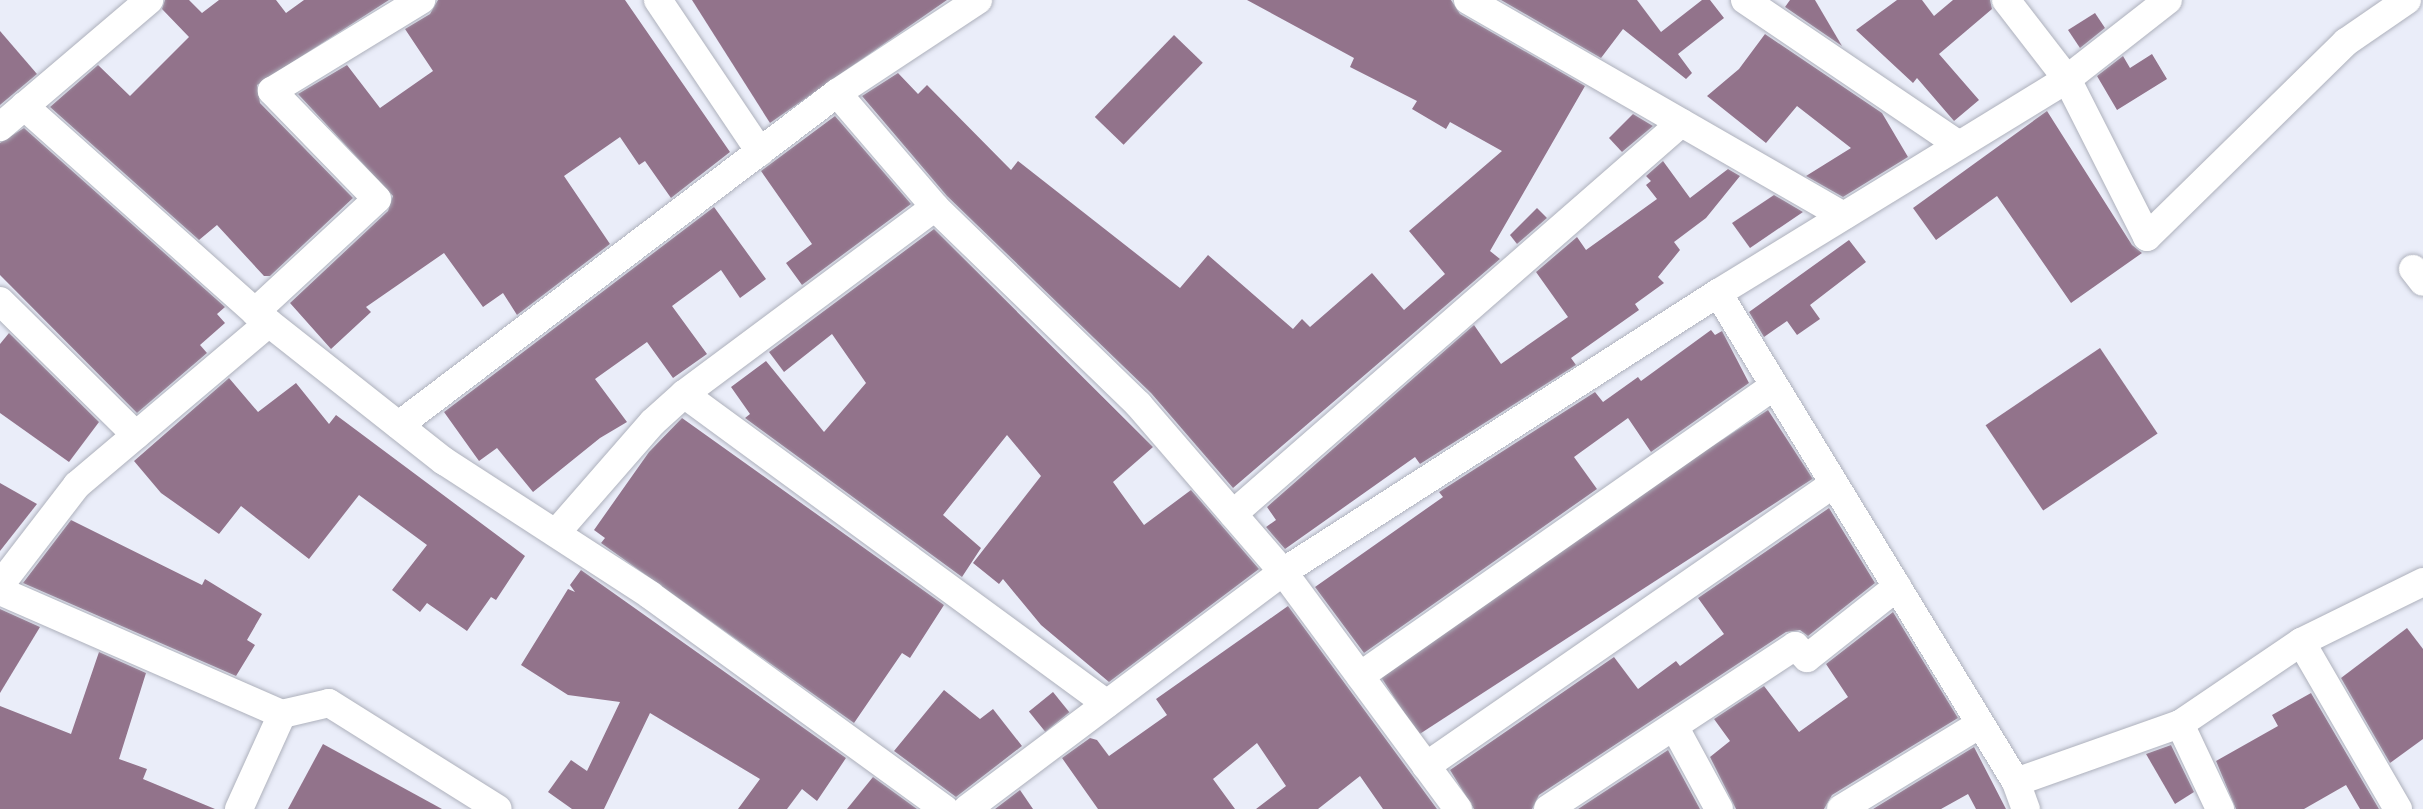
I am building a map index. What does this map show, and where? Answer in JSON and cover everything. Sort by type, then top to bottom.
[{"type":"street","points":[[0,127],[149,0]]},
{"type":"street","points":[[0,585],[77,485],[136,435],[262,318],[377,199],[272,91],[421,0]]},
{"type":"street","points":[[658,0],[760,152]]},
{"type":"street","points":[[399,425],[837,93],[978,0]]},
{"type":"street","points":[[1468,0],[1843,216]]},
{"type":"street","points":[[1745,0],[1959,145]]},
{"type":"street","points":[[2006,0],[2067,79],[2147,237],[2346,43],[2407,0]]},
{"type":"street","points":[[967,809],[1283,572],[1718,293],[2067,79],[2168,0]]},
{"type":"street","points":[[837,93],[935,207],[1139,405],[1283,572],[1458,809]]},
{"type":"street","points":[[24,106],[262,318],[444,461],[650,595],[945,809]]},
{"type":"street","points":[[1233,514],[1681,123]]},
{"type":"street","points":[[556,533],[653,422],[684,394],[935,207]]},
{"type":"street","points":[[1718,293],[2016,782],[2026,809]]},
{"type":"street","points":[[0,301],[136,435]]},
{"type":"street","points":[[1360,676],[1774,386]]},
{"type":"street","points":[[684,394],[1107,704]]},
{"type":"street","points":[[1426,766],[1834,484]]},
{"type":"street","points":[[2016,782],[2180,723],[2301,642],[2423,582]]},
{"type":"street","points":[[1548,809],[1795,646],[1807,657],[1897,587]]},
{"type":"street","points":[[0,591],[282,714],[329,703],[498,809]]},
{"type":"street","points":[[2301,642],[2398,809]]},
{"type":"street","points":[[239,809],[282,714]]},
{"type":"street","points":[[2180,723],[2220,809]]},
{"type":"street","points":[[1841,809],[1980,724]]},
{"type":"street","points":[[1674,726],[1719,809]]},
{"type":"building","points":[[165,0],[189,0],[202,13],[219,0],[276,0],[286,13],[304,0],[389,0],[257,85],[260,103],[353,198],[270,276],[264,276],[217,225],[199,240],[50,107],[98,65],[130,96],[189,37],[162,9]]},
{"type":"building","points":[[438,0],[625,0],[730,152],[671,198],[645,161],[639,165],[620,137],[564,176],[610,244],[517,315],[503,293],[483,307],[444,253],[366,307],[371,312],[331,349],[290,303],[388,211],[393,196],[298,94],[347,65],[380,108],[433,71],[405,29],[430,14]]},
{"type":"building","points":[[692,0],[947,0],[770,123]]},
{"type":"building","points":[[1247,0],[1451,0],[1460,14],[1585,86],[1490,251],[1500,259],[1233,488],[1151,393],[947,196],[862,96],[898,73],[918,94],[927,85],[1011,170],[1018,161],[1180,288],[1208,255],[1293,329],[1302,319],[1310,327],[1372,273],[1404,310],[1445,274],[1409,231],[1502,151],[1450,122],[1446,129],[1412,109],[1417,101],[1350,67],[1354,58]]},
{"type":"building","points":[[1501,0],[1637,0],[1661,32],[1702,0],[1710,0],[1724,18],[1678,54],[1692,73],[1686,79],[1623,29],[1601,58]]},
{"type":"building","points":[[1790,0],[1815,0],[1842,46],[1785,7]]},
{"type":"building","points":[[1897,0],[1922,0],[1934,16],[1953,0],[1990,0],[1992,9],[1939,54],[1979,100],[1954,121],[1917,78],[1913,83],[1856,30]]},
{"type":"building","points":[[2095,13],[2105,28],[2080,48],[2068,30]]},
{"type":"building","points":[[0,31],[37,74],[0,105]]},
{"type":"building","points":[[1765,34],[1882,113],[1908,157],[1843,197],[1806,176],[1851,148],[1797,106],[1766,143],[1707,96],[1739,69]]},
{"type":"building","points":[[1174,35],[1203,63],[1124,145],[1095,117]]},
{"type":"building","points":[[2152,54],[2167,79],[2117,110],[2097,76],[2123,56],[2130,68]]},
{"type":"building","points":[[2047,111],[2132,245],[2142,253],[2071,303],[1997,196],[1936,240],[1913,208]]},
{"type":"building","points":[[1633,114],[1653,126],[1622,152],[1609,138]]},
{"type":"building","points":[[835,116],[911,204],[802,285],[786,263],[812,244],[761,171]]},
{"type":"building","points":[[24,128],[225,307],[217,314],[225,323],[200,345],[207,353],[137,413],[0,275],[0,143]]},
{"type":"building","points":[[1663,161],[1690,198],[1728,169],[1740,176],[1706,218],[1674,242],[1680,250],[1658,277],[1664,283],[1635,304],[1639,310],[1571,358],[1576,365],[1420,464],[1415,457],[1285,549],[1266,527],[1276,520],[1267,507],[1474,325],[1501,364],[1568,317],[1536,272],[1577,237],[1586,250],[1657,199],[1646,185],[1651,181],[1646,176]]},
{"type":"building","points":[[1774,195],[1803,212],[1750,248],[1732,223]]},
{"type":"building","points":[[714,207],[766,279],[740,298],[721,270],[672,306],[707,354],[673,378],[647,342],[595,379],[627,422],[600,438],[533,492],[497,448],[479,461],[444,412]]},
{"type":"building","points":[[1537,208],[1547,218],[1517,244],[1510,235]]},
{"type":"building","points":[[934,229],[1153,447],[1113,482],[1144,525],[1191,490],[1259,569],[1109,682],[1041,625],[1003,579],[999,584],[973,563],[1041,476],[1007,435],[943,515],[981,548],[962,577],[745,418],[750,414],[731,387],[766,361],[824,432],[866,383],[832,334],[784,372],[769,352]]},
{"type":"building","points":[[1849,240],[1866,262],[1810,305],[1820,319],[1797,335],[1787,321],[1764,337],[1749,312]]},
{"type":"building","points":[[1711,330],[1715,335],[1722,331],[1749,383],[1651,452],[1628,418],[1574,457],[1597,489],[1364,653],[1315,587],[1443,497],[1439,492],[1595,392],[1603,402],[1638,377],[1641,381]]},
{"type":"building","points":[[9,333],[99,422],[69,462],[0,413],[0,344]]},
{"type":"building","points":[[2100,348],[2158,433],[2043,511],[1986,425]]},
{"type":"building","points":[[229,378],[258,412],[296,383],[329,424],[336,415],[525,556],[496,600],[491,597],[467,631],[427,603],[420,612],[392,590],[427,545],[359,495],[309,559],[241,506],[219,534],[161,493],[134,461]]},
{"type":"building","points":[[1768,410],[1813,479],[1418,735],[1374,666]]},
{"type":"building","points":[[682,418],[944,605],[910,658],[902,653],[854,723],[601,543],[605,538],[594,530],[649,452]]},
{"type":"building","points":[[0,483],[37,504],[0,551]]},
{"type":"building","points":[[1829,508],[1875,583],[1808,636],[1800,630],[1786,632],[1539,795],[1532,809],[1474,809],[1450,770],[1614,657],[1638,689],[1676,661],[1680,666],[1724,634],[1698,598]]},
{"type":"building","points":[[71,520],[202,585],[205,579],[262,614],[247,640],[255,645],[236,676],[23,583]]},
{"type":"building","points":[[581,570],[846,758],[817,801],[802,789],[787,809],[738,809],[760,779],[650,713],[604,809],[572,809],[548,792],[571,760],[587,771],[620,702],[568,695],[521,665],[568,589],[575,592],[570,585]]},
{"type":"building","points":[[1288,606],[1437,809],[1383,809],[1360,776],[1318,809],[1256,809],[1286,786],[1257,743],[1213,779],[1235,809],[1098,809],[1062,758],[1090,738],[1097,740],[1109,756],[1167,715],[1156,699]]},
{"type":"building","points":[[0,609],[40,627],[0,693]]},
{"type":"building","points":[[1893,612],[1958,718],[1832,795],[1824,809],[1736,809],[1710,757],[1730,741],[1714,719],[1764,686],[1799,732],[1848,697],[1826,664]]},
{"type":"building","points":[[2407,628],[2423,649],[2423,739],[2390,763],[2341,678]]},
{"type":"building","points":[[99,652],[146,673],[119,759],[147,769],[143,779],[215,809],[0,809],[0,706],[71,734]]},
{"type":"building","points":[[944,690],[980,719],[993,709],[1022,746],[956,797],[894,751]]},
{"type":"building","points":[[1053,692],[1069,712],[1045,732],[1029,712]]},
{"type":"building","points":[[2311,693],[2379,809],[2360,809],[2346,785],[2304,809],[2236,809],[2216,761],[2278,726],[2272,715]]},
{"type":"building","points":[[323,744],[442,809],[288,809]]},
{"type":"building","points":[[2171,745],[2194,792],[2175,804],[2146,754]]},
{"type":"building","points":[[1974,747],[2006,809],[1976,809],[1968,794],[1941,809],[1873,809]]},
{"type":"building","points":[[1668,750],[1700,809],[1578,809]]},
{"type":"building","points":[[873,777],[917,809],[847,809]]},
{"type":"building","points":[[1020,790],[1033,809],[995,809]]}]
